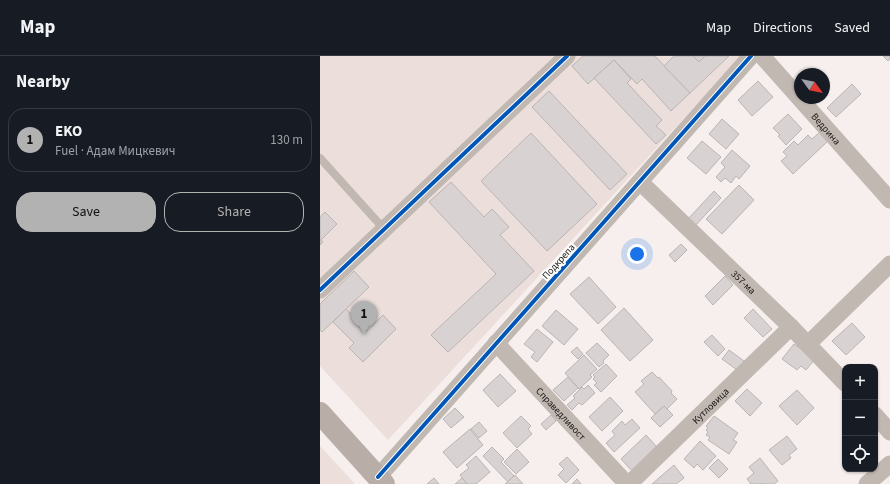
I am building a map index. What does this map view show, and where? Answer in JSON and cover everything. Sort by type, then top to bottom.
[{"type":"street","points":[[320,290],[567,56]]},
{"type":"street","name":"Подкрепа","points":[[381,481],[496,343],[751,56]]},
{"type":"street","name":"Ведрина","points":[[762,56],[890,200]]},
{"type":"street","name":"357-ма","points":[[640,182],[791,327],[842,381]]},
{"type":"street","points":[[808,344],[890,264]]},
{"type":"street","name":"Кутловица","points":[[628,484],[791,327]]},
{"type":"street","name":"Справедливост","points":[[496,343],[628,484]]},
{"type":"street","points":[[320,414],[381,481]]},
{"type":"street","points":[[878,418],[890,432]]},
{"type":"street","points":[[867,484],[890,464]]},
{"type":"lane","points":[[320,158],[384,229]]},
{"type":"shaded area","points":[[320,56],[741,56],[388,440],[320,366]]},
{"type":"shaded area","points":[[320,446],[355,484],[320,484]]},
{"type":"building","points":[[583,56],[655,56],[690,93],[671,111],[642,79],[637,84],[614,60],[588,84],[572,66]]},
{"type":"building","points":[[674,56],[693,56],[699,62],[705,56],[729,56],[690,93],[664,66]]},
{"type":"building","points":[[693,56],[705,56],[699,62]]},
{"type":"building","points":[[883,56],[890,56],[890,59],[888,61]]},
{"type":"building","points":[[614,60],[631,79],[627,83],[662,120],[656,126],[666,135],[656,144],[594,78]]},
{"type":"building","points":[[758,81],[773,97],[752,116],[738,100]]},
{"type":"building","points":[[852,84],[861,94],[836,117],[827,108]]},
{"type":"building","points":[[549,91],[627,174],[610,190],[532,107]]},
{"type":"building","points":[[788,114],[802,129],[786,145],[778,136],[780,135],[773,128]]},
{"type":"building","points":[[722,119],[739,134],[726,149],[709,134]]},
{"type":"building","points":[[820,132],[828,141],[793,174],[781,161],[787,156],[783,152],[794,141],[798,145],[808,135],[812,139]]},
{"type":"building","points":[[531,133],[597,204],[547,251],[481,181]]},
{"type":"building","points":[[702,141],[721,157],[706,174],[687,158]]},
{"type":"building","points":[[732,150],[750,166],[739,179],[736,176],[731,183],[725,178],[721,182],[716,177],[725,167],[721,163]]},
{"type":"building","points":[[451,182],[484,217],[492,209],[509,227],[500,235],[534,271],[448,352],[431,335],[496,274],[429,202]]},
{"type":"building","points":[[739,185],[754,200],[722,234],[706,219]]},
{"type":"building","points":[[714,191],[721,198],[695,226],[688,219]]},
{"type":"building","points":[[325,212],[337,224],[321,240],[323,242],[320,245],[320,217]]},
{"type":"building","points":[[681,244],[687,250],[675,262],[669,255]]},
{"type":"building","points":[[354,271],[369,287],[322,332],[320,330],[320,304]]},
{"type":"building","points":[[725,276],[733,285],[713,305],[705,296]]},
{"type":"building","points":[[589,277],[616,307],[598,324],[570,294]]},
{"type":"building","points":[[624,308],[653,340],[630,361],[601,330]]},
{"type":"building","points":[[346,309],[367,331],[383,315],[396,329],[363,362],[349,348],[354,343],[333,322]]},
{"type":"building","points":[[753,309],[772,329],[763,337],[744,318]]},
{"type":"building","points":[[556,310],[578,329],[564,345],[542,326]]},
{"type":"building","points":[[852,323],[865,337],[846,355],[832,341]]},
{"type":"building","points":[[537,329],[553,342],[537,362],[531,357],[535,352],[524,344]]},
{"type":"building","points":[[712,335],[725,349],[718,356],[704,342]]},
{"type":"building","points":[[597,343],[609,355],[603,361],[604,363],[599,367],[586,353]]},
{"type":"building","points":[[794,344],[815,359],[806,370],[801,366],[797,370],[782,359]]},
{"type":"building","points":[[577,347],[583,354],[578,359],[571,352]]},
{"type":"building","points":[[729,350],[744,361],[737,370],[722,359]]},
{"type":"building","points":[[584,355],[597,369],[590,375],[592,377],[579,389],[565,373]]},
{"type":"building","points":[[606,364],[617,376],[601,392],[594,385],[597,383],[593,379],[595,377],[593,375]]},
{"type":"building","points":[[652,372],[672,391],[671,393],[677,399],[667,409],[664,406],[655,414],[635,392],[644,384],[641,381]]},
{"type":"building","points":[[500,374],[516,391],[498,407],[483,390]]},
{"type":"building","points":[[568,377],[578,388],[564,401],[553,390]]},
{"type":"building","points":[[588,385],[595,393],[582,405],[579,403],[572,410],[567,405],[575,398],[573,396],[582,387],[584,389]]},
{"type":"building","points":[[747,389],[762,403],[750,416],[735,401]]},
{"type":"building","points":[[797,390],[814,408],[797,425],[779,406]]},
{"type":"building","points":[[610,397],[623,411],[602,431],[589,417]]},
{"type":"building","points":[[664,406],[673,415],[660,427],[651,418]]},
{"type":"building","points":[[455,408],[464,417],[451,428],[443,419]]},
{"type":"building","points":[[551,415],[556,421],[546,430],[541,424]]},
{"type":"building","points":[[521,416],[531,426],[528,429],[532,434],[517,448],[503,433]]},
{"type":"building","points":[[714,416],[738,433],[733,440],[737,442],[729,454],[708,440],[710,437],[706,435],[708,432],[706,430],[708,428],[706,426]]},
{"type":"building","points":[[632,419],[640,428],[614,452],[606,443],[615,435],[612,431],[622,421],[625,425]]},
{"type":"building","points":[[479,422],[487,431],[479,438],[471,429]]},
{"type":"building","points":[[470,429],[483,445],[457,468],[443,452]]},
{"type":"building","points":[[646,435],[657,447],[632,471],[621,459]]},
{"type":"building","points":[[787,436],[797,449],[789,455],[791,458],[782,465],[769,450]]},
{"type":"building","points":[[700,441],[716,456],[703,470],[697,464],[694,468],[684,459]]},
{"type":"building","points":[[492,447],[504,459],[501,462],[514,476],[508,482],[483,456]]},
{"type":"building","points":[[517,449],[529,462],[516,474],[504,462]]},
{"type":"building","points":[[476,456],[490,472],[476,484],[467,484],[460,475],[469,468],[466,465]]},
{"type":"building","points":[[567,457],[579,470],[566,483],[558,475],[564,469],[559,464]]},
{"type":"building","points":[[760,458],[778,481],[774,484],[751,484],[747,479],[754,473],[749,467]]},
{"type":"building","points":[[718,459],[728,469],[719,478],[709,468]]},
{"type":"building","points":[[674,465],[684,478],[676,484],[652,484]]},
{"type":"building","points":[[515,475],[523,484],[505,484],[514,476]]},
{"type":"building","points":[[434,478],[439,484],[427,484]]},
{"type":"building","points":[[462,478],[467,484],[455,484]]},
{"type":"building","points":[[577,479],[581,484],[572,484]]},
{"type":"cycle path","points":[[320,290],[567,56]]},
{"type":"cycle path","points":[[378,477],[751,56]]},
{"type":"place","name":"EKO","points":[[364,334]]}]
